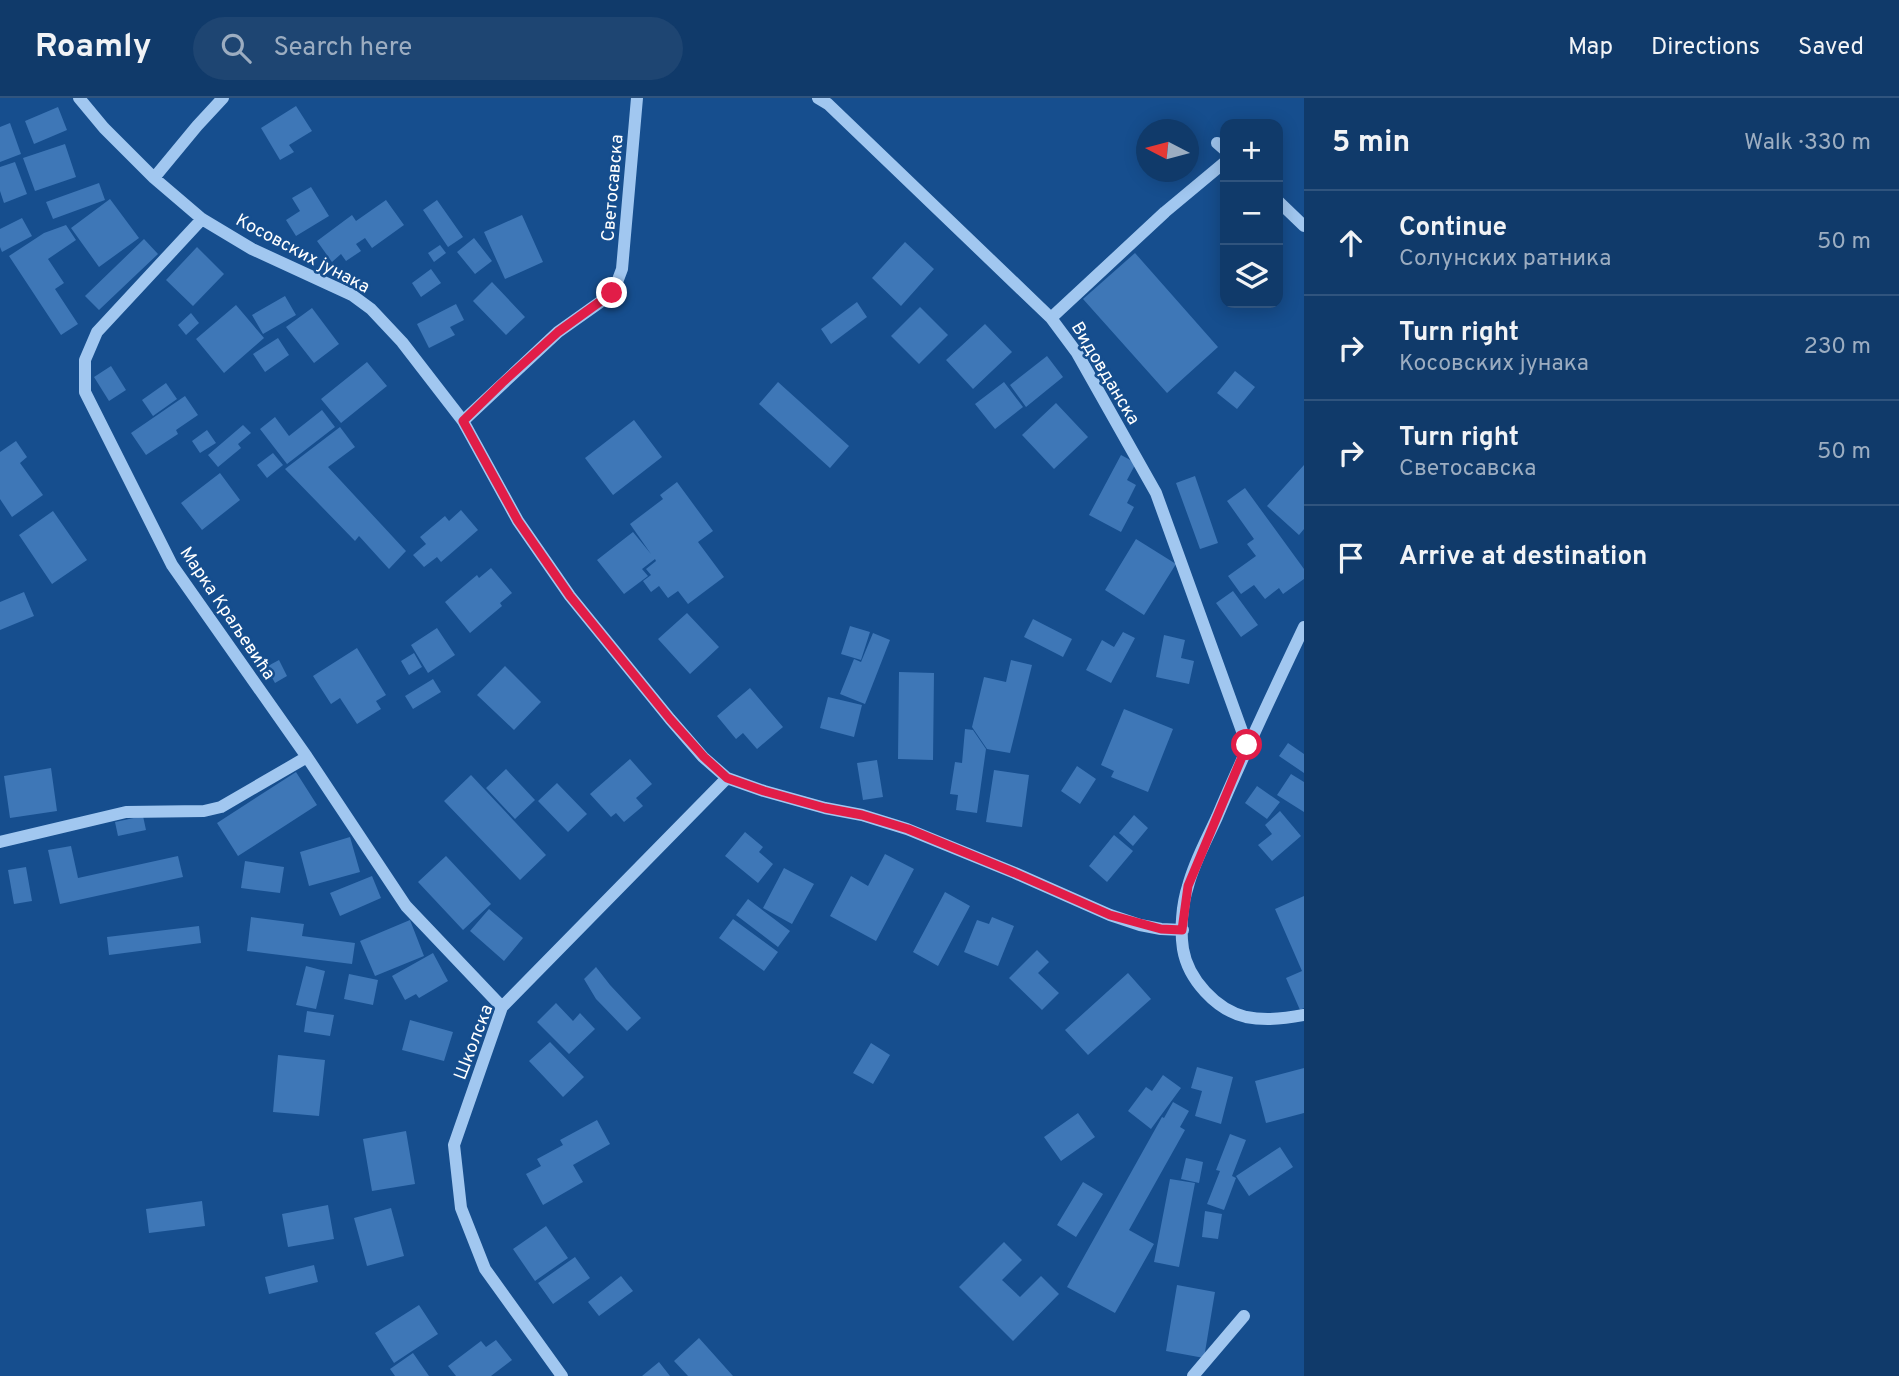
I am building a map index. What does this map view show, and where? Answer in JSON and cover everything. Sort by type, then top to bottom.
[{"type":"street","name":"Косовских јунака","points":[[79,98],[104,128],[154,178],[202,219],[252,249],[352,295],[371,309],[402,342],[463,421],[518,521],[570,596],[670,719],[727,778],[764,791],[908,829],[1110,915],[1161,929],[1182,930]]},
{"type":"street","points":[[154,178],[223,98]]},
{"type":"street","name":"Светосавска","points":[[463,421],[558,332],[612,293],[622,269],[637,98]]},
{"type":"street","points":[[823,101],[841,98]]},
{"type":"street","name":"Видовданска","points":[[823,101],[1051,318],[1077,353],[1156,493],[1247,745]]},
{"type":"street","points":[[1051,318],[1220,166]]},
{"type":"street","points":[[1283,206],[1304,226]]},
{"type":"street","name":"Марка Краљевића","points":[[202,219],[97,332],[85,360],[85,392],[172,565],[307,757],[406,906],[502,1007]]},
{"type":"street","points":[[1304,627],[1247,745],[1188,886],[1182,930],[1184,951],[1191,971],[1205,992],[1223,1006],[1244,1016],[1274,1020],[1304,1015]]},
{"type":"street","points":[[0,842],[126,812],[204,811],[221,807],[307,757]]},
{"type":"street","name":"Школска","points":[[562,1376],[485,1269],[461,1208],[454,1145],[502,1007],[727,778]]},
{"type":"street","points":[[1193,1376],[1244,1316]]},
{"type":"building","points":[[296,106],[312,131],[289,145],[294,152],[280,160],[261,128]]},
{"type":"building","points":[[58,107],[67,130],[34,144],[25,121]]},
{"type":"building","points":[[10,123],[21,154],[0,162],[0,127]]},
{"type":"building","points":[[65,144],[76,177],[35,191],[23,158]]},
{"type":"building","points":[[15,162],[27,194],[4,203],[0,191],[0,167]]},
{"type":"building","points":[[99,183],[105,200],[53,219],[46,202]]},
{"type":"building","points":[[311,187],[329,216],[296,236],[286,220],[300,211],[292,198]]},
{"type":"building","points":[[110,199],[139,238],[99,267],[71,228]]},
{"type":"building","points":[[386,200],[404,225],[372,248],[365,238],[356,244],[361,251],[346,261],[341,254],[332,262],[317,241],[352,215],[356,221]]},
{"type":"building","points":[[437,200],[463,237],[448,247],[423,210]]},
{"type":"building","points":[[522,215],[543,262],[505,279],[484,232]]},
{"type":"building","points":[[22,218],[32,236],[2,252],[0,229]]},
{"type":"building","points":[[66,225],[76,240],[48,259],[64,283],[55,289],[78,324],[61,335],[9,256],[44,233]]},
{"type":"building","points":[[474,238],[492,261],[475,274],[457,252]]},
{"type":"building","points":[[144,239],[158,254],[99,310],[85,296]]},
{"type":"building","points":[[905,242],[934,269],[901,306],[872,278]]},
{"type":"building","points":[[440,245],[446,253],[434,262],[428,253]]},
{"type":"building","points":[[197,247],[224,274],[193,306],[166,280]]},
{"type":"building","points":[[1135,253],[1218,347],[1167,393],[1083,299]]},
{"type":"building","points":[[431,269],[441,283],[421,297],[412,283]]},
{"type":"building","points":[[492,282],[525,317],[506,335],[473,301]]},
{"type":"building","points":[[285,296],[296,315],[263,334],[252,315]]},
{"type":"building","points":[[857,302],[867,317],[831,344],[821,329]]},
{"type":"building","points":[[456,304],[464,320],[450,327],[455,335],[429,348],[417,324]]},
{"type":"building","points":[[236,305],[264,338],[224,373],[196,339]]},
{"type":"building","points":[[920,307],[948,335],[919,364],[891,336]]},
{"type":"building","points":[[312,308],[339,344],[314,363],[286,327]]},
{"type":"building","points":[[191,313],[199,323],[186,335],[178,325]]},
{"type":"building","points":[[985,324],[1012,352],[973,389],[946,360]]},
{"type":"building","points":[[278,338],[289,355],[265,372],[253,354]]},
{"type":"building","points":[[1047,356],[1063,377],[1026,407],[1010,385]]},
{"type":"building","points":[[367,362],[387,386],[341,423],[321,399]]},
{"type":"building","points":[[111,366],[126,390],[109,401],[94,377]]},
{"type":"building","points":[[1235,371],[1255,387],[1237,409],[1217,393]]},
{"type":"building","points":[[778,382],[849,446],[830,468],[759,404]]},
{"type":"building","points":[[1004,382],[1023,407],[995,429],[975,404]]},
{"type":"building","points":[[166,383],[177,399],[153,416],[142,400]]},
{"type":"building","points":[[185,396],[198,415],[176,430],[178,434],[146,455],[131,433]]},
{"type":"building","points":[[1056,403],[1088,437],[1054,469],[1022,435]]},
{"type":"building","points":[[322,410],[335,427],[287,464],[260,429],[275,417],[289,436]]},
{"type":"building","points":[[634,420],[662,457],[613,495],[585,458]]},
{"type":"building","points":[[243,425],[251,433],[238,444],[241,448],[218,467],[208,455]]},
{"type":"building","points":[[340,427],[355,447],[328,467],[406,551],[389,569],[359,536],[355,541],[285,469]]},
{"type":"building","points":[[207,430],[216,443],[200,453],[192,441]]},
{"type":"building","points":[[16,441],[27,457],[20,463],[43,495],[12,517],[0,499],[0,452]]},
{"type":"building","points":[[273,453],[283,465],[267,478],[257,465]]},
{"type":"building","points":[[1121,455],[1136,463],[1127,480],[1136,485],[1127,503],[1134,507],[1121,532],[1089,515]]},
{"type":"building","points":[[1304,465],[1304,529],[1299,535],[1267,506]]},
{"type":"building","points":[[220,473],[240,500],[202,530],[181,503]]},
{"type":"building","points":[[1195,476],[1218,543],[1200,549],[1176,483]]},
{"type":"building","points":[[677,482],[713,531],[698,542],[724,577],[688,604],[678,591],[668,598],[659,586],[651,592],[643,581],[651,575],[646,569],[655,559],[642,569],[648,576],[624,594],[597,560],[633,532],[651,554],[630,524],[663,499],[660,495]]},
{"type":"building","points":[[1245,488],[1304,569],[1304,579],[1283,594],[1279,588],[1265,599],[1254,585],[1241,594],[1228,576],[1256,556],[1247,544],[1254,539],[1227,501]]},
{"type":"building","points":[[461,510],[478,530],[441,562],[437,557],[424,567],[413,555],[426,544],[420,537],[445,516],[449,521]]},
{"type":"building","points":[[53,511],[87,560],[52,584],[19,535]]},
{"type":"building","points":[[1136,539],[1176,564],[1144,615],[1105,590]]},
{"type":"building","points":[[491,568],[512,593],[500,603],[502,606],[470,633],[445,602],[477,575],[479,578]]},
{"type":"building","points":[[1233,591],[1258,625],[1241,637],[1216,603]]},
{"type":"building","points":[[24,592],[34,616],[0,630],[0,602]]},
{"type":"building","points":[[687,613],[719,647],[690,674],[658,639]]},
{"type":"building","points":[[1033,619],[1072,639],[1063,657],[1024,637]]},
{"type":"building","points":[[850,626],[870,632],[861,660],[841,654]]},
{"type":"building","points":[[437,628],[455,655],[428,673],[411,645]]},
{"type":"building","points":[[1123,632],[1135,638],[1111,683],[1086,670],[1102,640],[1114,647]]},
{"type":"building","points":[[873,633],[890,640],[865,704],[840,694],[854,659],[861,662]]},
{"type":"building","points":[[1164,635],[1185,640],[1181,658],[1194,661],[1189,684],[1156,677]]},
{"type":"building","points":[[357,648],[386,695],[376,701],[381,709],[357,724],[340,698],[331,704],[313,676]]},
{"type":"building","points":[[414,653],[422,667],[409,675],[401,661]]},
{"type":"building","points":[[279,660],[287,676],[275,683],[266,667]]},
{"type":"building","points":[[1011,660],[1032,665],[1010,753],[987,749],[972,727],[984,677],[1006,682]]},
{"type":"building","points":[[505,666],[541,702],[514,730],[477,695]]},
{"type":"building","points":[[899,672],[934,673],[933,760],[898,759]]},
{"type":"building","points":[[433,679],[441,692],[413,709],[405,696]]},
{"type":"building","points":[[750,688],[783,727],[757,749],[743,733],[736,739],[717,716]]},
{"type":"building","points":[[828,697],[862,705],[854,737],[820,728]]},
{"type":"building","points":[[1124,709],[1173,729],[1148,792],[1111,777],[1114,771],[1101,765]]},
{"type":"building","points":[[965,729],[973,730],[986,749],[977,813],[956,810],[958,795],[950,794],[955,762],[962,763]]},
{"type":"building","points":[[1288,743],[1304,754],[1304,773],[1279,756]]},
{"type":"building","points":[[630,759],[652,784],[636,798],[643,806],[624,822],[616,813],[611,817],[590,794]]},
{"type":"building","points":[[877,760],[883,797],[863,800],[857,763]]},
{"type":"building","points":[[1077,766],[1096,779],[1080,804],[1061,791]]},
{"type":"building","points":[[51,768],[57,811],[10,818],[4,776]]},
{"type":"building","points":[[506,769],[535,800],[515,819],[486,788]]},
{"type":"building","points":[[994,770],[1029,775],[1022,827],[986,822]]},
{"type":"building","points":[[296,772],[317,805],[238,856],[217,823]]},
{"type":"building","points":[[1291,774],[1304,782],[1304,812],[1277,795]]},
{"type":"building","points":[[471,775],[546,855],[520,880],[444,801]]},
{"type":"building","points":[[557,783],[587,814],[568,832],[538,801]]},
{"type":"building","points":[[1257,786],[1280,802],[1267,819],[1245,803]]},
{"type":"building","points":[[1280,811],[1301,836],[1272,861],[1258,845],[1272,834],[1265,825]]},
{"type":"building","points":[[1134,815],[1148,828],[1133,846],[1119,833]]},
{"type":"building","points":[[143,816],[146,830],[118,836],[115,822]]},
{"type":"building","points":[[745,832],[763,847],[759,852],[773,864],[758,883],[725,856]]},
{"type":"building","points":[[1114,835],[1133,851],[1107,882],[1089,866]]},
{"type":"building","points":[[350,837],[360,872],[309,886],[300,852]]},
{"type":"building","points":[[71,846],[78,878],[178,856],[183,877],[60,904],[48,850]]},
{"type":"building","points":[[885,854],[914,869],[876,941],[830,916],[851,876],[868,886]]},
{"type":"building","points":[[446,856],[491,904],[463,930],[418,882]]},
{"type":"building","points":[[245,861],[284,867],[280,893],[241,888]]},
{"type":"building","points":[[26,867],[32,901],[14,904],[8,870]]},
{"type":"building","points":[[784,868],[814,884],[792,924],[763,908]]},
{"type":"building","points":[[372,876],[381,898],[340,916],[330,893]]},
{"type":"building","points":[[945,892],[970,906],[938,966],[913,952]]},
{"type":"building","points":[[1304,896],[1304,1008],[1300,1010],[1286,978],[1302,971],[1275,909]]},
{"type":"building","points":[[748,899],[790,931],[778,947],[736,915]]},
{"type":"building","points":[[489,909],[523,938],[504,961],[470,931]]},
{"type":"building","points":[[251,917],[304,924],[302,936],[355,943],[352,964],[247,951]]},
{"type":"building","points":[[992,917],[1014,926],[998,966],[964,952],[977,920],[989,924]]},
{"type":"building","points":[[733,919],[778,952],[764,971],[719,938]]},
{"type":"building","points":[[410,920],[424,956],[375,976],[360,941]]},
{"type":"building","points":[[199,926],[201,943],[109,955],[107,937]]},
{"type":"building","points":[[1037,950],[1049,962],[1038,973],[1059,993],[1042,1010],[1009,978]]},
{"type":"building","points":[[433,953],[448,981],[419,998],[416,994],[405,1000],[392,976]]},
{"type":"building","points":[[306,966],[325,971],[316,1009],[296,1005]]},
{"type":"building","points":[[596,967],[641,1018],[627,1031],[596,999],[584,979]]},
{"type":"building","points":[[1128,973],[1151,999],[1088,1055],[1065,1030]]},
{"type":"building","points":[[349,974],[378,980],[373,1005],[344,999]]},
{"type":"building","points":[[556,1003],[573,1021],[580,1013],[595,1029],[569,1054],[537,1022]]},
{"type":"building","points":[[307,1011],[334,1015],[330,1036],[304,1032]]},
{"type":"building","points":[[410,1020],[453,1032],[444,1061],[402,1050]]},
{"type":"building","points":[[550,1042],[584,1077],[563,1097],[529,1061]]},
{"type":"building","points":[[871,1043],[890,1055],[873,1084],[853,1073]]},
{"type":"building","points":[[278,1055],[325,1060],[319,1116],[273,1112]]},
{"type":"building","points":[[1197,1067],[1233,1077],[1221,1124],[1195,1116],[1202,1091],[1191,1088]]},
{"type":"building","points":[[1304,1068],[1304,1113],[1266,1123],[1255,1081]]},
{"type":"building","points":[[1163,1075],[1181,1088],[1151,1129],[1128,1111],[1146,1087],[1152,1091]]},
{"type":"building","points":[[1173,1102],[1189,1111],[1180,1127],[1185,1130],[1129,1230],[1154,1244],[1115,1313],[1067,1287]]},
{"type":"building","points":[[1078,1113],[1095,1137],[1061,1161],[1044,1137]]},
{"type":"building","points":[[597,1120],[610,1144],[573,1165],[583,1182],[543,1205],[526,1174],[541,1166],[537,1159],[563,1145],[560,1140]]},
{"type":"building","points":[[406,1131],[415,1184],[372,1191],[363,1139]]},
{"type":"building","points":[[1230,1134],[1246,1140],[1232,1176],[1236,1178],[1224,1210],[1207,1204]]},
{"type":"building","points":[[1280,1147],[1293,1167],[1249,1196],[1236,1176]]},
{"type":"building","points":[[1186,1158],[1203,1162],[1199,1183],[1181,1179]]},
{"type":"building","points":[[1170,1179],[1195,1183],[1179,1267],[1154,1262]]},
{"type":"building","points":[[1083,1182],[1103,1194],[1076,1237],[1057,1225]]},
{"type":"building","points":[[202,1201],[205,1226],[149,1233],[146,1209]]},
{"type":"building","points":[[328,1205],[334,1239],[288,1247],[282,1214]]},
{"type":"building","points":[[391,1208],[404,1256],[367,1266],[354,1218]]},
{"type":"building","points":[[1205,1211],[1222,1214],[1218,1239],[1202,1237]]},
{"type":"building","points":[[546,1226],[568,1258],[535,1281],[513,1249]]},
{"type":"building","points":[[1004,1242],[1022,1260],[1002,1280],[1020,1297],[1041,1276],[1059,1294],[1013,1341],[959,1287]]},
{"type":"building","points":[[575,1257],[590,1278],[553,1304],[538,1283]]},
{"type":"building","points":[[314,1265],[318,1282],[269,1294],[265,1277]]},
{"type":"building","points":[[621,1276],[633,1291],[599,1316],[588,1302]]},
{"type":"building","points":[[1177,1285],[1215,1292],[1204,1358],[1166,1351]]},
{"type":"building","points":[[419,1305],[438,1334],[394,1363],[375,1333]]},
{"type":"building","points":[[699,1338],[733,1376],[688,1376],[674,1361]]},
{"type":"building","points":[[496,1340],[512,1360],[491,1376],[456,1376],[448,1366],[481,1341],[486,1347]]},
{"type":"building","points":[[413,1353],[429,1376],[395,1376],[390,1369]]},
{"type":"building","points":[[659,1362],[670,1376],[642,1376]]},
{"type":"route","points":[[612,293],[558,332],[463,421],[518,521],[570,596],[670,719],[727,778],[764,791],[908,829],[1110,915],[1140,925],[1182,930],[1188,886],[1247,745]]}]
